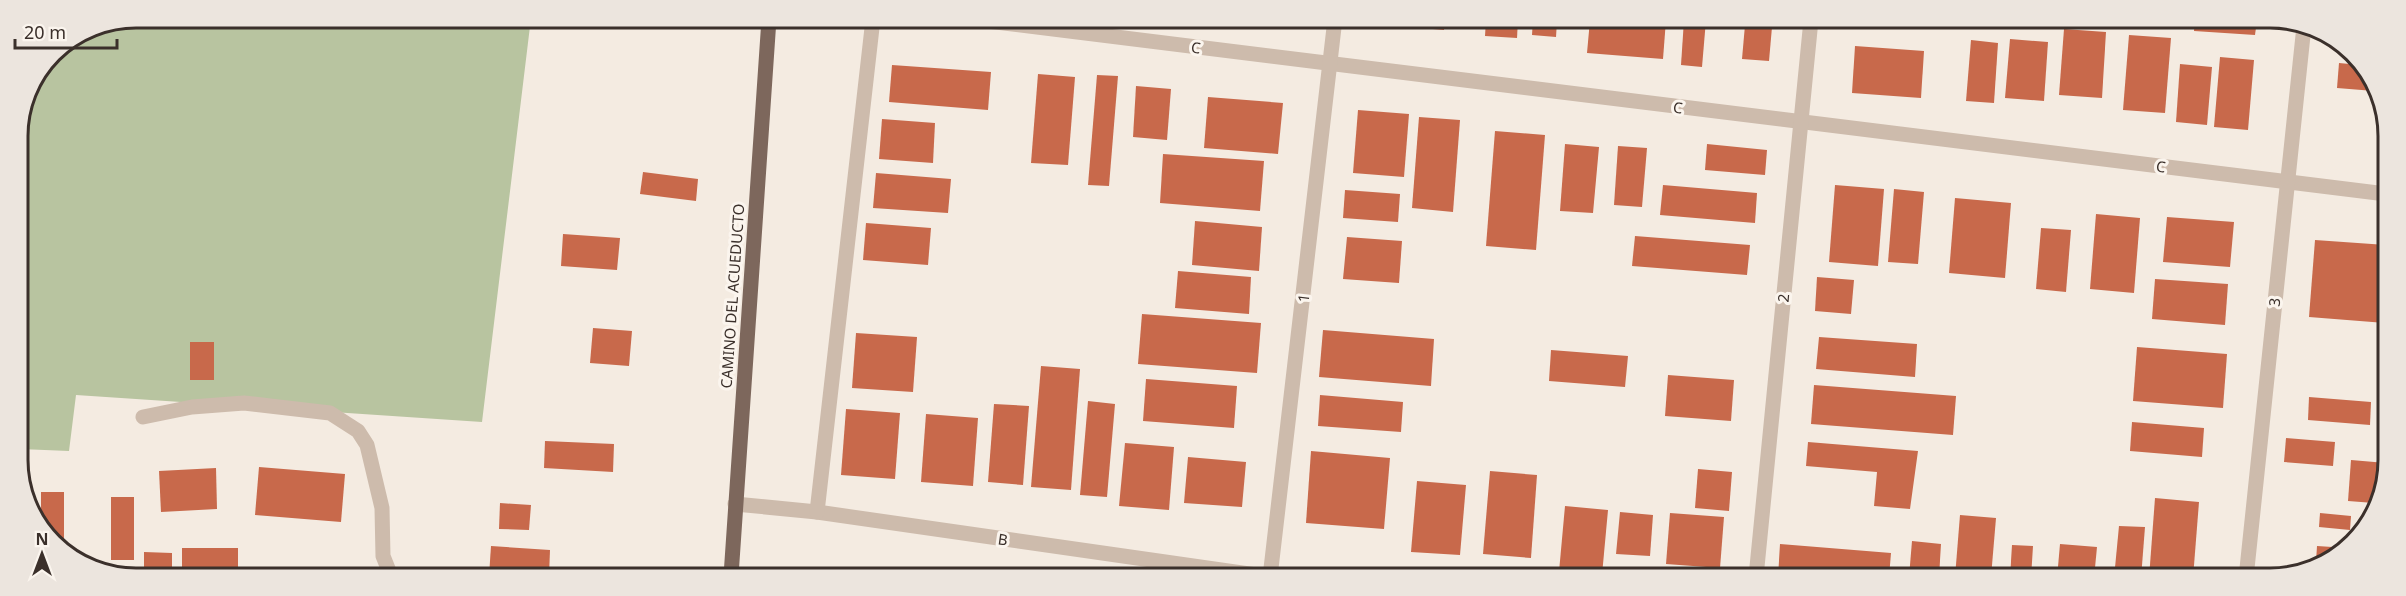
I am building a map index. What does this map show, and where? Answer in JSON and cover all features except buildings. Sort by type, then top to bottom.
[{"type":"main road","name":"CAMINO DEL ACUEDUCTO","points":[[731,568],[768,29]]},
{"type":"street","name":"1","points":[[1271,567],[1334,28]]},
{"type":"street","name":"2","points":[[1757,567],[1810,28]]},
{"type":"street","points":[[816,512],[872,29]]},
{"type":"street","name":"C","points":[[1047,29],[2378,193]]},
{"type":"street","name":"3","points":[[2247,567],[2303,34]]},
{"type":"street","points":[[143,417],[192,407],[244,403],[330,413],[358,431],[367,445],[382,508],[383,556],[388,568]]},
{"type":"street","name":"B","points":[[735,504],[816,512],[1204,568]]},
{"type":"green space","points":[[129,29],[530,29],[482,422],[76,395],[69,451],[28,449],[29,122],[40,89],[55,65],[65,55],[102,34]]}]
